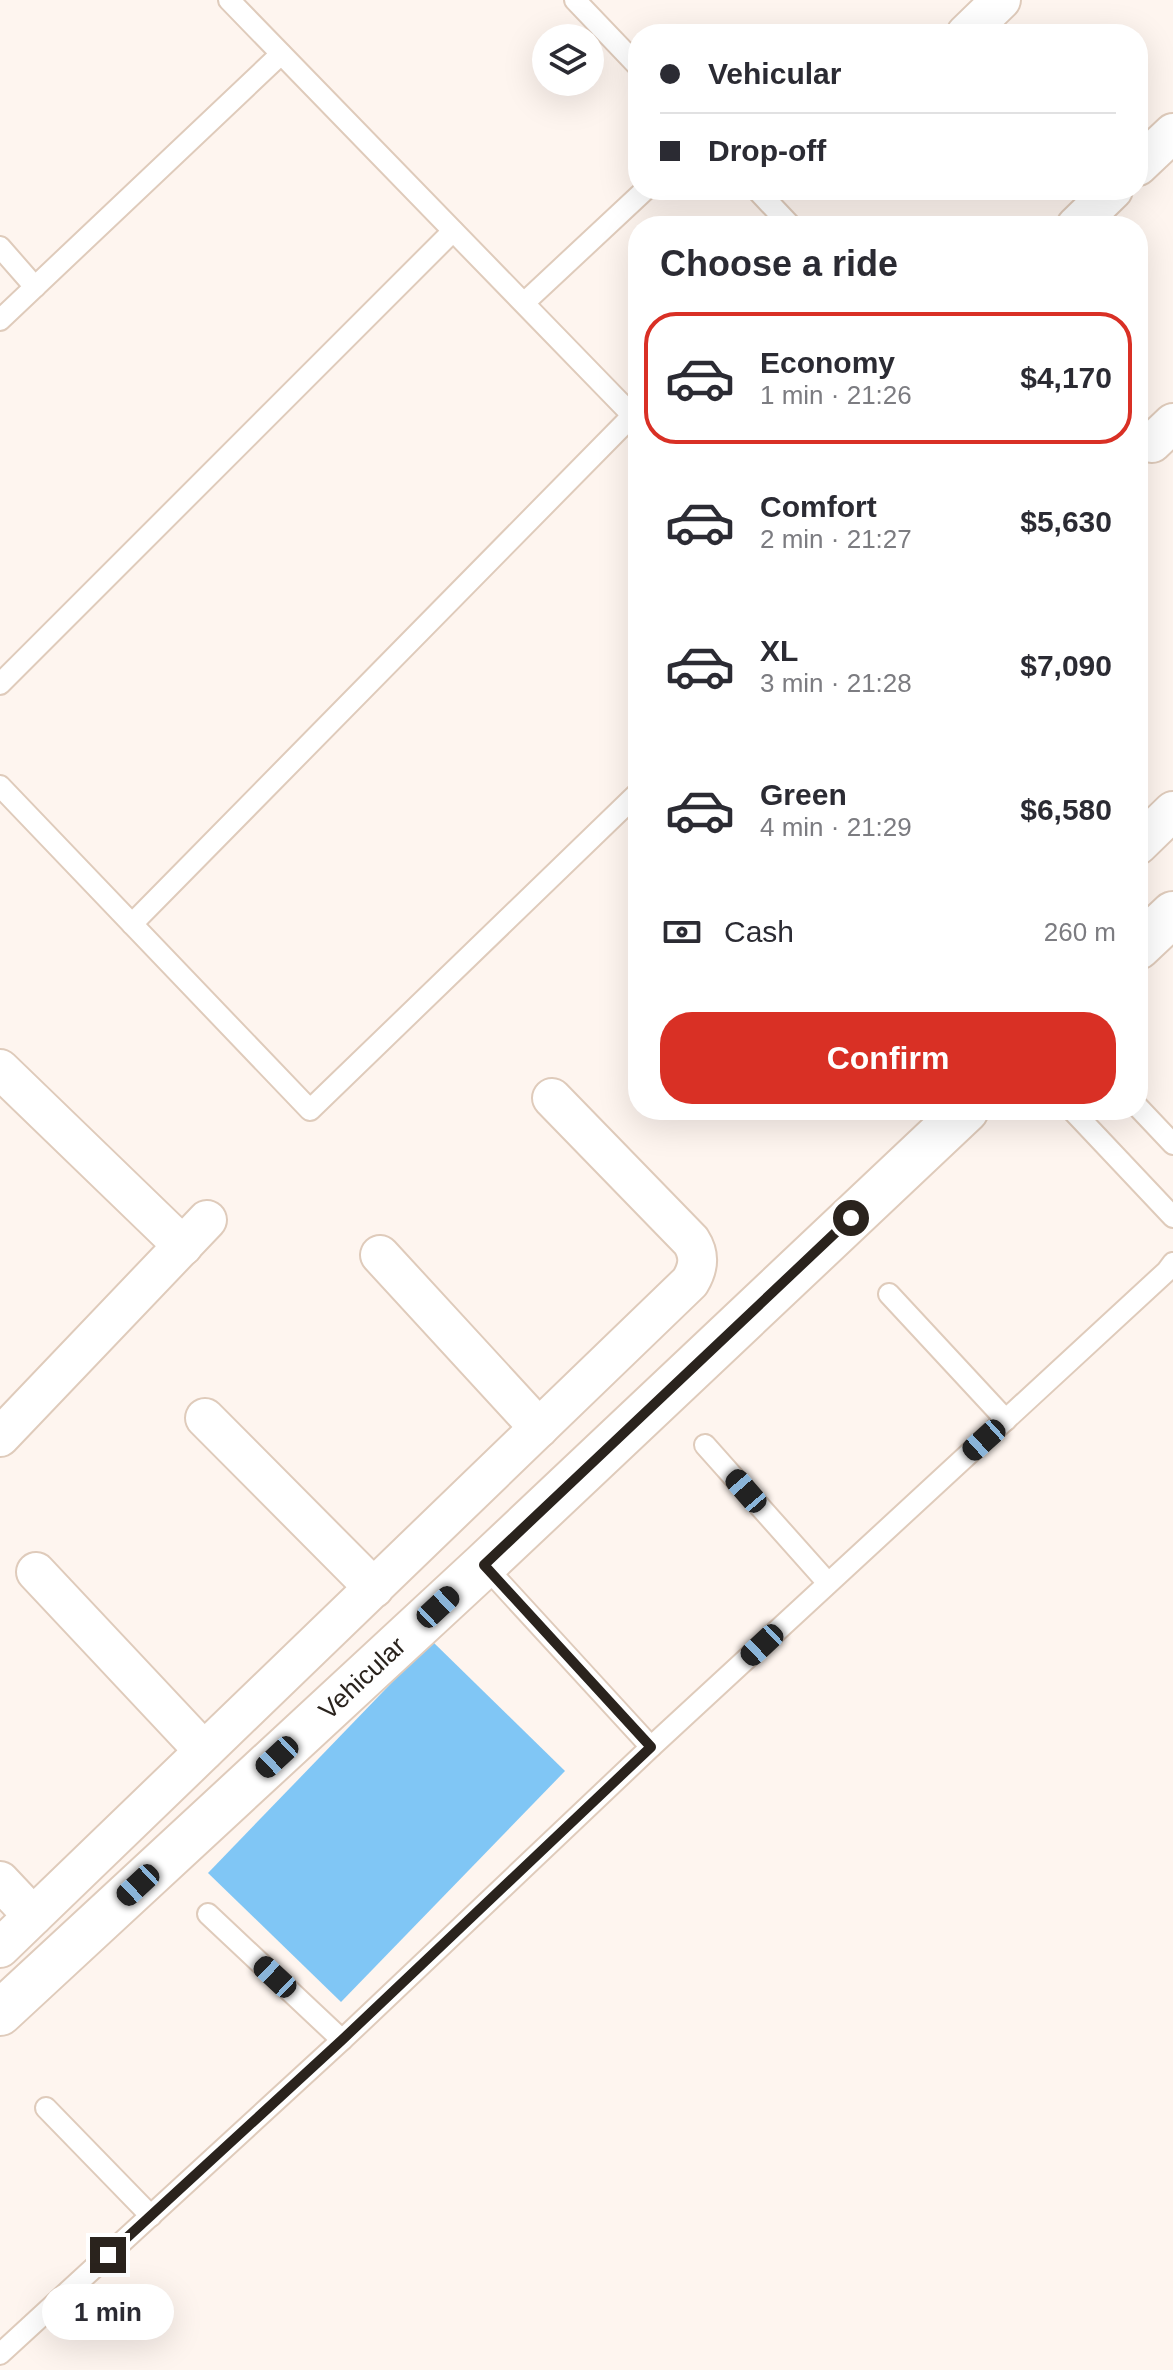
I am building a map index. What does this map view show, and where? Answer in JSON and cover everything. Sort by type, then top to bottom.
[{"type":"street","points":[[976,24],[1001,0]]},
{"type":"street","points":[[1148,157],[1173,133]]},
{"type":"street","points":[[1086,216],[1103,200]]},
{"type":"street","points":[[1148,835],[1173,811]]},
{"type":"street","points":[[1148,938],[1173,914]]},
{"type":"street","points":[[0,1437],[195,1233],[2,1074]]},
{"type":"street","points":[[0,1948],[696,1273],[697,1250],[691,1241],[552,1098]]},
{"type":"street","name":"Vehicular","points":[[0,2013],[484,1565],[955,1120]]},
{"type":"street","points":[[380,1255],[539,1428]]},
{"type":"street","points":[[205,1418],[374,1588]]},
{"type":"street","points":[[36,1572],[204,1751]]},
{"type":"street","points":[[0,1881],[33,1916]]},
{"type":"lane","points":[[229,0],[628,411]]},
{"type":"lane","points":[[575,0],[628,56]]},
{"type":"lane","points":[[0,320],[281,54]]},
{"type":"lane","points":[[524,303],[634,200]]},
{"type":"lane","points":[[766,200],[782,216]]},
{"type":"lane","points":[[0,684],[453,231]]},
{"type":"lane","points":[[0,247],[35,287]]},
{"type":"lane","points":[[132,924],[628,425]]},
{"type":"lane","points":[[0,786],[310,1110],[628,803]]},
{"type":"lane","points":[[1148,1118],[1173,1144]]},
{"type":"lane","points":[[1081,1120],[1173,1217]]},
{"type":"lane","points":[[0,2354],[342,2040],[651,1747],[1173,1263]]},
{"type":"lane","points":[[889,1294],[1006,1420]]},
{"type":"lane","points":[[705,1445],[828,1583]]},
{"type":"lane","points":[[484,1565],[651,1747]]},
{"type":"lane","points":[[208,1914],[342,2040]]},
{"type":"lane","points":[[46,2108],[151,2216]]},
{"type":"water","points":[[432,1641],[565,1771],[341,2002],[208,1873]]},
{"type":"route","points":[[108,2255],[342,2040],[651,1747],[484,1565],[851,1218]]}]
